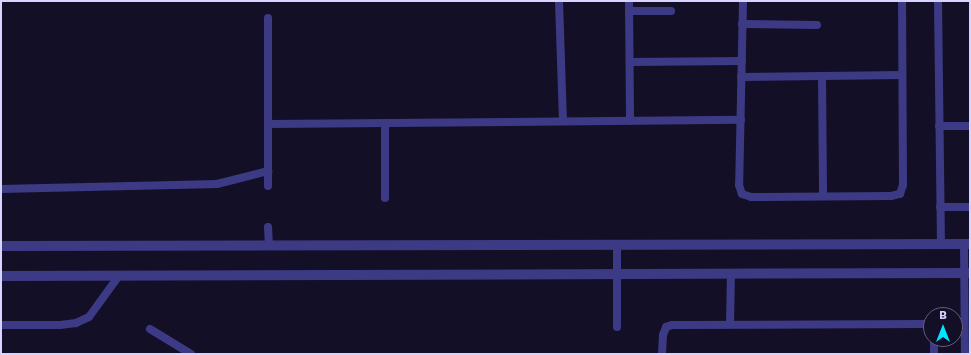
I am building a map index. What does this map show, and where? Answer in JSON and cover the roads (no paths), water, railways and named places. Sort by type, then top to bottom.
[{"type":"street","points":[[1,246],[967,244]]},
{"type":"street","points":[[1,276],[118,277],[967,273]]},
{"type":"lane","points":[[559,1],[563,121]]},
{"type":"lane","points":[[629,1],[630,121]]},
{"type":"lane","points":[[743,1],[739,185],[742,194],[751,197],[891,196],[900,194],[903,185],[902,1]]},
{"type":"lane","points":[[938,1],[941,244]]},
{"type":"lane","points":[[629,11],[671,11]]},
{"type":"lane","points":[[268,18],[268,186]]},
{"type":"lane","points":[[742,24],[817,25]]},
{"type":"lane","points":[[630,62],[742,61]]},
{"type":"lane","points":[[741,77],[902,75]]},
{"type":"lane","points":[[822,76],[823,196]]},
{"type":"lane","points":[[268,124],[741,120]]},
{"type":"lane","points":[[385,123],[385,198]]},
{"type":"lane","points":[[939,126],[970,126]]},
{"type":"lane","points":[[1,188],[217,184],[268,171]]},
{"type":"lane","points":[[940,207],[970,206]]},
{"type":"lane","points":[[268,226],[269,245]]},
{"type":"lane","points":[[617,244],[617,327]]},
{"type":"lane","points":[[966,354],[967,244]]},
{"type":"lane","points":[[730,324],[731,274]]},
{"type":"lane","points":[[1,325],[60,325],[76,323],[89,317],[118,277]]},
{"type":"lane","points":[[662,354],[663,335],[666,327],[672,325],[923,324]]},
{"type":"lane","points":[[150,329],[191,354]]}]
